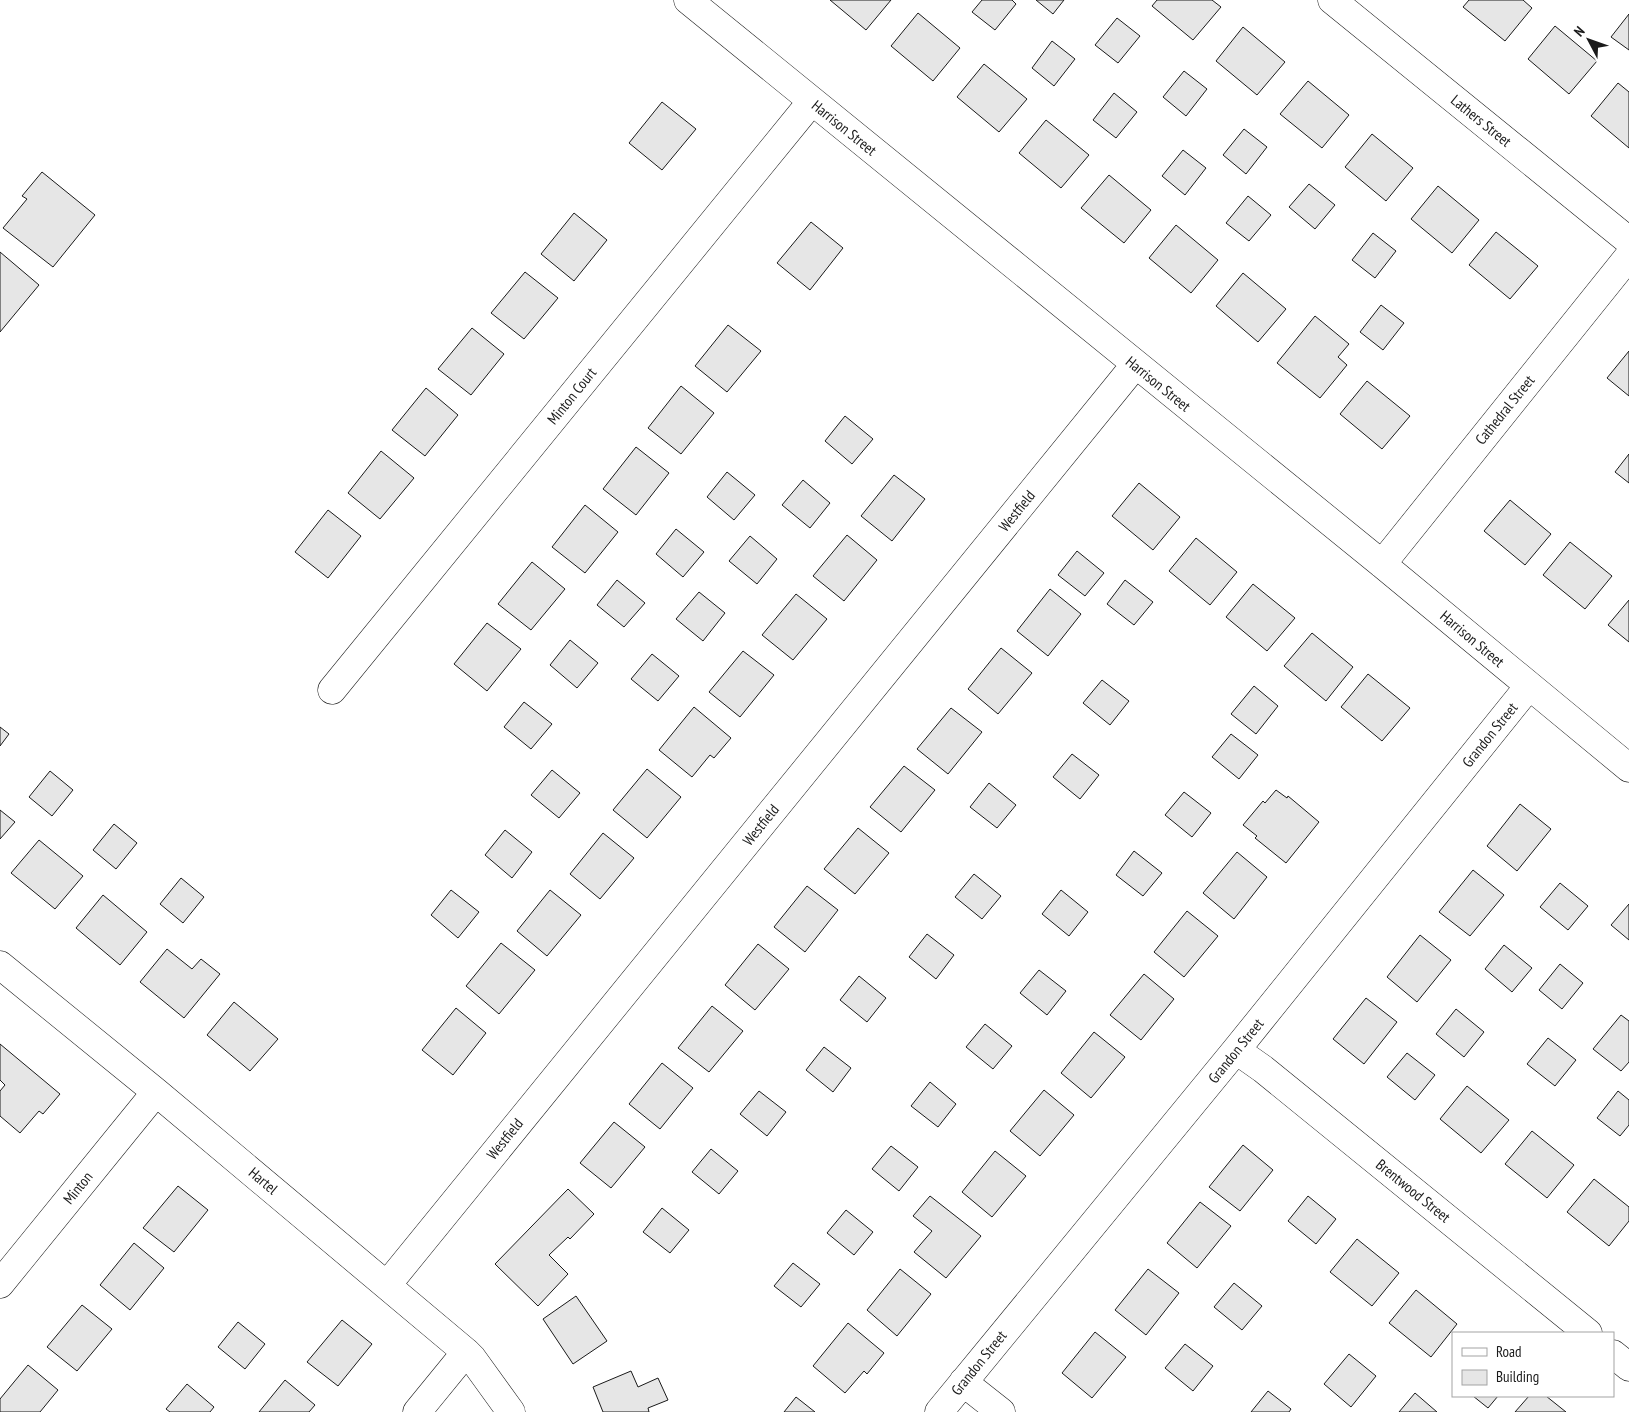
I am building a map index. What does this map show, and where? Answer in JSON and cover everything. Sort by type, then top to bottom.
[{"type":"street","name":"Harrison Street","points":[[688,0],[1382,564],[1629,768]]},
{"type":"street","name":"Lathers Street","points":[[1332,0],[1629,242]]},
{"type":"street","name":"Minton Court","points":[[332,690],[812,101]]},
{"type":"street","name":"Cathedral Street","points":[[1382,564],[1629,256]]},
{"type":"street","name":"Westfield","points":[[387,1285],[1135,365]]},
{"type":"street","name":"Grandon Street","points":[[939,1412],[1236,1050],[1529,686]]},
{"type":"street","name":"Hartel","points":[[0,965],[156,1092],[466,1352],[511,1412]]},
{"type":"street","name":"Brentwood Street","points":[[1236,1050],[1263,1069],[1587,1332]]},
{"type":"street","name":"Minton","points":[[0,1284],[156,1092]]},
{"type":"street","points":[[417,1412],[466,1352]]},
{"type":"street","points":[[1614,1355],[1629,1367]]},
{"type":"street","points":[[963,1382],[1001,1412]]},
{"type":"building","points":[[830,0],[891,0],[866,30]]},
{"type":"building","points":[[982,0],[1012,0],[1016,4],[995,30],[972,12]]},
{"type":"building","points":[[1036,0],[1064,0],[1053,14]]},
{"type":"building","points":[[1157,0],[1212,0],[1221,7],[1193,40],[1152,6]]},
{"type":"building","points":[[1469,0],[1523,0],[1532,8],[1505,41],[1463,7]]},
{"type":"building","points":[[918,13],[960,48],[933,81],[891,46]]},
{"type":"building","points":[[1629,14],[1629,50],[1611,37]]},
{"type":"building","points":[[1117,18],[1140,36],[1118,63],[1095,45]]},
{"type":"building","points":[[1555,26],[1597,61],[1569,94],[1528,59]]},
{"type":"building","points":[[1243,27],[1285,62],[1257,95],[1216,61]]},
{"type":"building","points":[[1052,41],[1075,59],[1054,86],[1032,68]]},
{"type":"building","points":[[984,64],[1027,99],[999,132],[957,97]]},
{"type":"building","points":[[1184,71],[1207,89],[1186,116],[1163,97]]},
{"type":"building","points":[[1308,81],[1349,115],[1322,148],[1280,114]]},
{"type":"building","points":[[1618,83],[1629,92],[1629,148],[1591,116]]},
{"type":"building","points":[[1114,93],[1137,112],[1116,138],[1093,120]]},
{"type":"building","points":[[662,102],[696,129],[662,170],[629,143]]},
{"type":"building","points":[[1046,120],[1089,155],[1061,188],[1019,153]]},
{"type":"building","points":[[1244,129],[1267,147],[1246,174],[1223,155]]},
{"type":"building","points":[[1372,134],[1413,168],[1386,201],[1345,167]]},
{"type":"building","points":[[1183,150],[1206,168],[1185,195],[1162,176]]},
{"type":"building","points":[[42,172],[95,215],[53,267],[3,228],[27,199],[22,196]]},
{"type":"building","points":[[1109,175],[1151,210],[1124,243],[1081,208]]},
{"type":"building","points":[[1309,184],[1335,205],[1315,229],[1289,207]]},
{"type":"building","points":[[1438,186],[1479,220],[1452,253],[1411,219]]},
{"type":"building","points":[[1248,196],[1271,215],[1249,241],[1226,223]]},
{"type":"building","points":[[574,213],[607,240],[574,281],[541,254]]},
{"type":"building","points":[[811,222],[843,248],[810,290],[777,263]]},
{"type":"building","points":[[1176,225],[1218,260],[1191,293],[1149,258]]},
{"type":"building","points":[[1496,232],[1538,266],[1510,299],[1469,265]]},
{"type":"building","points":[[1373,233],[1396,251],[1375,278],[1352,260]]},
{"type":"building","points":[[0,252],[39,285],[0,332]]},
{"type":"building","points":[[525,272],[558,298],[524,339],[491,313]]},
{"type":"building","points":[[1243,273],[1286,309],[1258,342],[1216,306]]},
{"type":"building","points":[[1381,305],[1404,323],[1383,350],[1360,332]]},
{"type":"building","points":[[1315,316],[1349,344],[1338,357],[1347,365],[1320,398],[1277,363]]},
{"type":"building","points":[[728,325],[761,351],[727,392],[695,366]]},
{"type":"building","points":[[472,328],[504,354],[471,395],[438,369]]},
{"type":"building","points":[[1629,351],[1629,396],[1607,378]]},
{"type":"building","points":[[1367,381],[1410,416],[1382,449],[1340,414]]},
{"type":"building","points":[[681,386],[714,413],[681,454],[648,428]]},
{"type":"building","points":[[426,388],[458,415],[425,456],[392,430]]},
{"type":"building","points":[[845,416],[873,439],[852,464],[825,441]]},
{"type":"building","points":[[636,447],[669,473],[636,515],[603,489]]},
{"type":"building","points":[[381,451],[414,478],[380,519],[348,493]]},
{"type":"building","points":[[1629,454],[1629,483],[1615,472]]},
{"type":"building","points":[[727,472],[755,495],[734,520],[707,497]]},
{"type":"building","points":[[894,475],[925,499],[892,541],[861,516]]},
{"type":"building","points":[[803,480],[830,503],[810,528],[782,505]]},
{"type":"building","points":[[1139,483],[1180,517],[1153,550],[1112,516]]},
{"type":"building","points":[[1510,500],[1551,534],[1525,565],[1484,531]]},
{"type":"building","points":[[585,505],[618,532],[585,573],[552,547]]},
{"type":"building","points":[[328,510],[361,536],[328,578],[295,552]]},
{"type":"building","points":[[676,529],[704,552],[683,577],[656,554]]},
{"type":"building","points":[[847,535],[877,560],[844,601],[813,576]]},
{"type":"building","points":[[750,536],[777,559],[757,584],[729,561]]},
{"type":"building","points":[[1196,538],[1237,572],[1210,605],[1169,571]]},
{"type":"building","points":[[1570,542],[1612,576],[1585,609],[1543,575]]},
{"type":"building","points":[[1077,551],[1104,573],[1085,596],[1058,575]]},
{"type":"building","points":[[532,562],[565,589],[531,630],[498,604]]},
{"type":"building","points":[[617,580],[645,603],[624,627],[597,605]]},
{"type":"building","points":[[1125,580],[1153,602],[1134,625],[1107,604]]},
{"type":"building","points":[[1253,584],[1295,618],[1267,651],[1226,617]]},
{"type":"building","points":[[1050,589],[1081,614],[1048,656],[1017,631]]},
{"type":"building","points":[[699,592],[725,613],[703,641],[676,619]]},
{"type":"building","points":[[796,594],[827,619],[793,660],[762,635]]},
{"type":"building","points":[[1629,600],[1629,642],[1608,625]]},
{"type":"building","points":[[487,623],[521,649],[487,691],[454,664]]},
{"type":"building","points":[[1312,633],[1353,667],[1326,701],[1284,666]]},
{"type":"building","points":[[570,640],[598,663],[577,688],[550,665]]},
{"type":"building","points":[[1001,648],[1032,673],[998,714],[968,689]]},
{"type":"building","points":[[743,651],[774,675],[740,717],[709,692]]},
{"type":"building","points":[[652,654],[679,676],[658,701],[631,679]]},
{"type":"building","points":[[1368,674],[1410,708],[1382,741],[1341,707]]},
{"type":"building","points":[[1102,680],[1129,701],[1110,725],[1083,703]]},
{"type":"building","points":[[1254,686],[1278,706],[1256,734],[1231,714]]},
{"type":"building","points":[[524,702],[552,724],[531,749],[504,727]]},
{"type":"building","points":[[694,707],[731,738],[714,758],[710,755],[692,777],[659,750]]},
{"type":"building","points":[[951,708],[982,732],[948,774],[917,749]]},
{"type":"building","points":[[0,727],[9,734],[0,746]]},
{"type":"building","points":[[1231,734],[1258,755],[1239,779],[1212,757]]},
{"type":"building","points":[[1072,754],[1099,775],[1080,799],[1053,777]]},
{"type":"building","points":[[904,766],[935,790],[901,832],[870,807]]},
{"type":"building","points":[[647,769],[681,797],[647,838],[613,810]]},
{"type":"building","points":[[552,770],[580,793],[559,818],[531,795]]},
{"type":"building","points":[[50,771],[73,790],[52,816],[29,797]]},
{"type":"building","points":[[989,783],[1016,805],[997,828],[970,807]]},
{"type":"building","points":[[1276,790],[1287,798],[1288,796],[1319,822],[1286,863],[1255,838],[1257,836],[1243,825],[1263,801],[1265,803]]},
{"type":"building","points":[[1184,792],[1211,813],[1192,837],[1165,815]]},
{"type":"building","points":[[1520,804],[1551,829],[1517,871],[1487,846]]},
{"type":"building","points":[[0,810],[15,822],[0,839]]},
{"type":"building","points":[[114,824],[137,843],[116,869],[93,850]]},
{"type":"building","points":[[858,828],[889,853],[855,894],[824,869]]},
{"type":"building","points":[[505,830],[532,852],[512,878],[485,855]]},
{"type":"building","points":[[603,833],[634,858],[600,899],[570,874]]},
{"type":"building","points":[[39,840],[83,876],[55,909],[11,873]]},
{"type":"building","points":[[1134,851],[1162,873],[1143,896],[1116,875]]},
{"type":"building","points":[[1237,852],[1267,877],[1234,919],[1203,893]]},
{"type":"building","points":[[1473,870],[1504,895],[1470,936],[1439,912]]},
{"type":"building","points":[[974,874],[1001,896],[982,919],[955,897]]},
{"type":"building","points":[[181,878],[204,897],[183,923],[160,904]]},
{"type":"building","points":[[1560,883],[1588,906],[1568,930],[1540,907]]},
{"type":"building","points":[[807,886],[838,910],[805,952],[774,927]]},
{"type":"building","points":[[451,890],[479,912],[458,938],[431,915]]},
{"type":"building","points":[[550,890],[581,915],[547,956],[517,931]]},
{"type":"building","points":[[1061,890],[1088,912],[1069,936],[1042,914]]},
{"type":"building","points":[[103,895],[147,932],[120,965],[76,928]]},
{"type":"building","points":[[1629,904],[1629,940],[1611,925]]},
{"type":"building","points":[[1187,911],[1218,936],[1184,977],[1154,952]]},
{"type":"building","points":[[927,934],[954,955],[936,979],[909,957]]},
{"type":"building","points":[[1420,935],[1451,960],[1417,1002],[1387,977]]},
{"type":"building","points":[[501,943],[535,970],[499,1014],[466,986]]},
{"type":"building","points":[[758,944],[789,969],[755,1010],[725,985]]},
{"type":"building","points":[[1504,945],[1532,968],[1512,992],[1485,969]]},
{"type":"building","points":[[167,949],[192,969],[201,959],[220,974],[184,1018],[140,982]]},
{"type":"building","points":[[1560,964],[1583,983],[1562,1009],[1539,990]]},
{"type":"building","points":[[1039,970],[1066,991],[1047,1015],[1020,993]]},
{"type":"building","points":[[1144,974],[1174,999],[1141,1040],[1110,1015]]},
{"type":"building","points":[[859,976],[886,998],[867,1022],[840,1000]]},
{"type":"building","points":[[1366,998],[1397,1022],[1364,1064],[1333,1039]]},
{"type":"building","points":[[234,1002],[278,1039],[250,1071],[207,1035]]},
{"type":"building","points":[[712,1006],[743,1031],[709,1072],[678,1048]]},
{"type":"building","points":[[456,1008],[486,1033],[453,1075],[422,1050]]},
{"type":"building","points":[[1456,1009],[1484,1032],[1464,1057],[1436,1034]]},
{"type":"building","points":[[1621,1015],[1629,1021],[1629,1062],[1621,1071],[1593,1049]]},
{"type":"building","points":[[985,1024],[1012,1046],[993,1069],[966,1047]]},
{"type":"building","points":[[1094,1032],[1125,1057],[1091,1098],[1061,1073]]},
{"type":"building","points":[[1548,1038],[1576,1060],[1555,1086],[1527,1064]]},
{"type":"building","points":[[0,1044],[60,1094],[43,1114],[39,1111],[20,1133],[0,1116],[0,1091],[5,1085],[0,1080]]},
{"type":"building","points":[[824,1047],[851,1068],[833,1092],[806,1070]]},
{"type":"building","points":[[1407,1053],[1435,1075],[1415,1100],[1387,1077]]},
{"type":"building","points":[[662,1063],[693,1088],[660,1129],[629,1104]]},
{"type":"building","points":[[930,1082],[956,1104],[938,1127],[911,1106]]},
{"type":"building","points":[[1467,1086],[1509,1120],[1481,1153],[1440,1119]]},
{"type":"building","points":[[1044,1090],[1074,1115],[1040,1156],[1010,1131]]},
{"type":"building","points":[[759,1091],[786,1112],[767,1136],[740,1114]]},
{"type":"building","points":[[1618,1091],[1629,1100],[1629,1125],[1620,1136],[1597,1118]]},
{"type":"building","points":[[614,1122],[645,1147],[611,1188],[580,1163]]},
{"type":"building","points":[[1532,1131],[1574,1165],[1547,1198],[1505,1164]]},
{"type":"building","points":[[1243,1145],[1273,1170],[1240,1211],[1209,1187]]},
{"type":"building","points":[[891,1146],[918,1167],[899,1191],[872,1169]]},
{"type":"building","points":[[711,1149],[738,1171],[719,1194],[692,1172]]},
{"type":"building","points":[[995,1151],[1026,1176],[992,1217],[962,1192]]},
{"type":"building","points":[[1594,1179],[1629,1207],[1629,1221],[1609,1246],[1567,1212]]},
{"type":"building","points":[[178,1186],[208,1210],[174,1252],[143,1228]]},
{"type":"building","points":[[568,1189],[594,1214],[570,1239],[568,1237],[549,1255],[568,1274],[538,1306],[495,1264]]},
{"type":"building","points":[[930,1196],[981,1236],[946,1278],[914,1252],[932,1231],[913,1216]]},
{"type":"building","points":[[1308,1196],[1336,1219],[1316,1244],[1288,1221]]},
{"type":"building","points":[[1200,1202],[1231,1226],[1197,1268],[1167,1243]]},
{"type":"building","points":[[662,1208],[689,1230],[670,1253],[643,1232]]},
{"type":"building","points":[[846,1210],[873,1232],[854,1255],[827,1233]]},
{"type":"building","points":[[1357,1239],[1399,1273],[1372,1306],[1330,1272]]},
{"type":"building","points":[[134,1243],[164,1268],[130,1310],[100,1285]]},
{"type":"building","points":[[793,1263],[820,1284],[801,1307],[774,1286]]},
{"type":"building","points":[[900,1269],[931,1294],[897,1336],[867,1310]]},
{"type":"building","points":[[1148,1269],[1179,1293],[1146,1335],[1115,1310]]},
{"type":"building","points":[[1234,1283],[1262,1306],[1242,1330],[1214,1307]]},
{"type":"building","points":[[1416,1290],[1457,1324],[1431,1357],[1389,1323]]},
{"type":"building","points":[[576,1296],[607,1341],[573,1364],[543,1319]]},
{"type":"building","points":[[82,1305],[112,1329],[77,1371],[47,1347]]},
{"type":"building","points":[[342,1320],[372,1344],[338,1386],[307,1362]]},
{"type":"building","points":[[238,1322],[265,1344],[245,1369],[218,1347]]},
{"type":"building","points":[[848,1323],[884,1353],[867,1374],[864,1371],[845,1393],[813,1366]]},
{"type":"building","points":[[1095,1332],[1126,1357],[1092,1398],[1062,1373]]},
{"type":"building","points":[[1185,1344],[1213,1366],[1193,1391],[1165,1368]]},
{"type":"building","points":[[1349,1354],[1376,1376],[1351,1407],[1324,1384]]},
{"type":"building","points":[[28,1365],[58,1390],[40,1412],[0,1412],[0,1399]]},
{"type":"building","points":[[631,1371],[638,1387],[658,1378],[668,1400],[648,1408],[649,1412],[603,1412],[593,1387]]},
{"type":"building","points":[[285,1380],[315,1405],[309,1412],[259,1412]]},
{"type":"building","points":[[187,1384],[214,1407],[210,1412],[170,1412],[166,1409]]},
{"type":"building","points":[[1268,1391],[1291,1409],[1289,1412],[1251,1412]]},
{"type":"building","points":[[1415,1393],[1437,1412],[1399,1412]]},
{"type":"building","points":[[796,1397],[815,1412],[784,1412]]},
{"type":"building","points":[[1474,1397],[1497,1397],[1488,1408]]},
{"type":"building","points":[[1528,1397],[1547,1397],[1566,1412],[1515,1412]]}]
